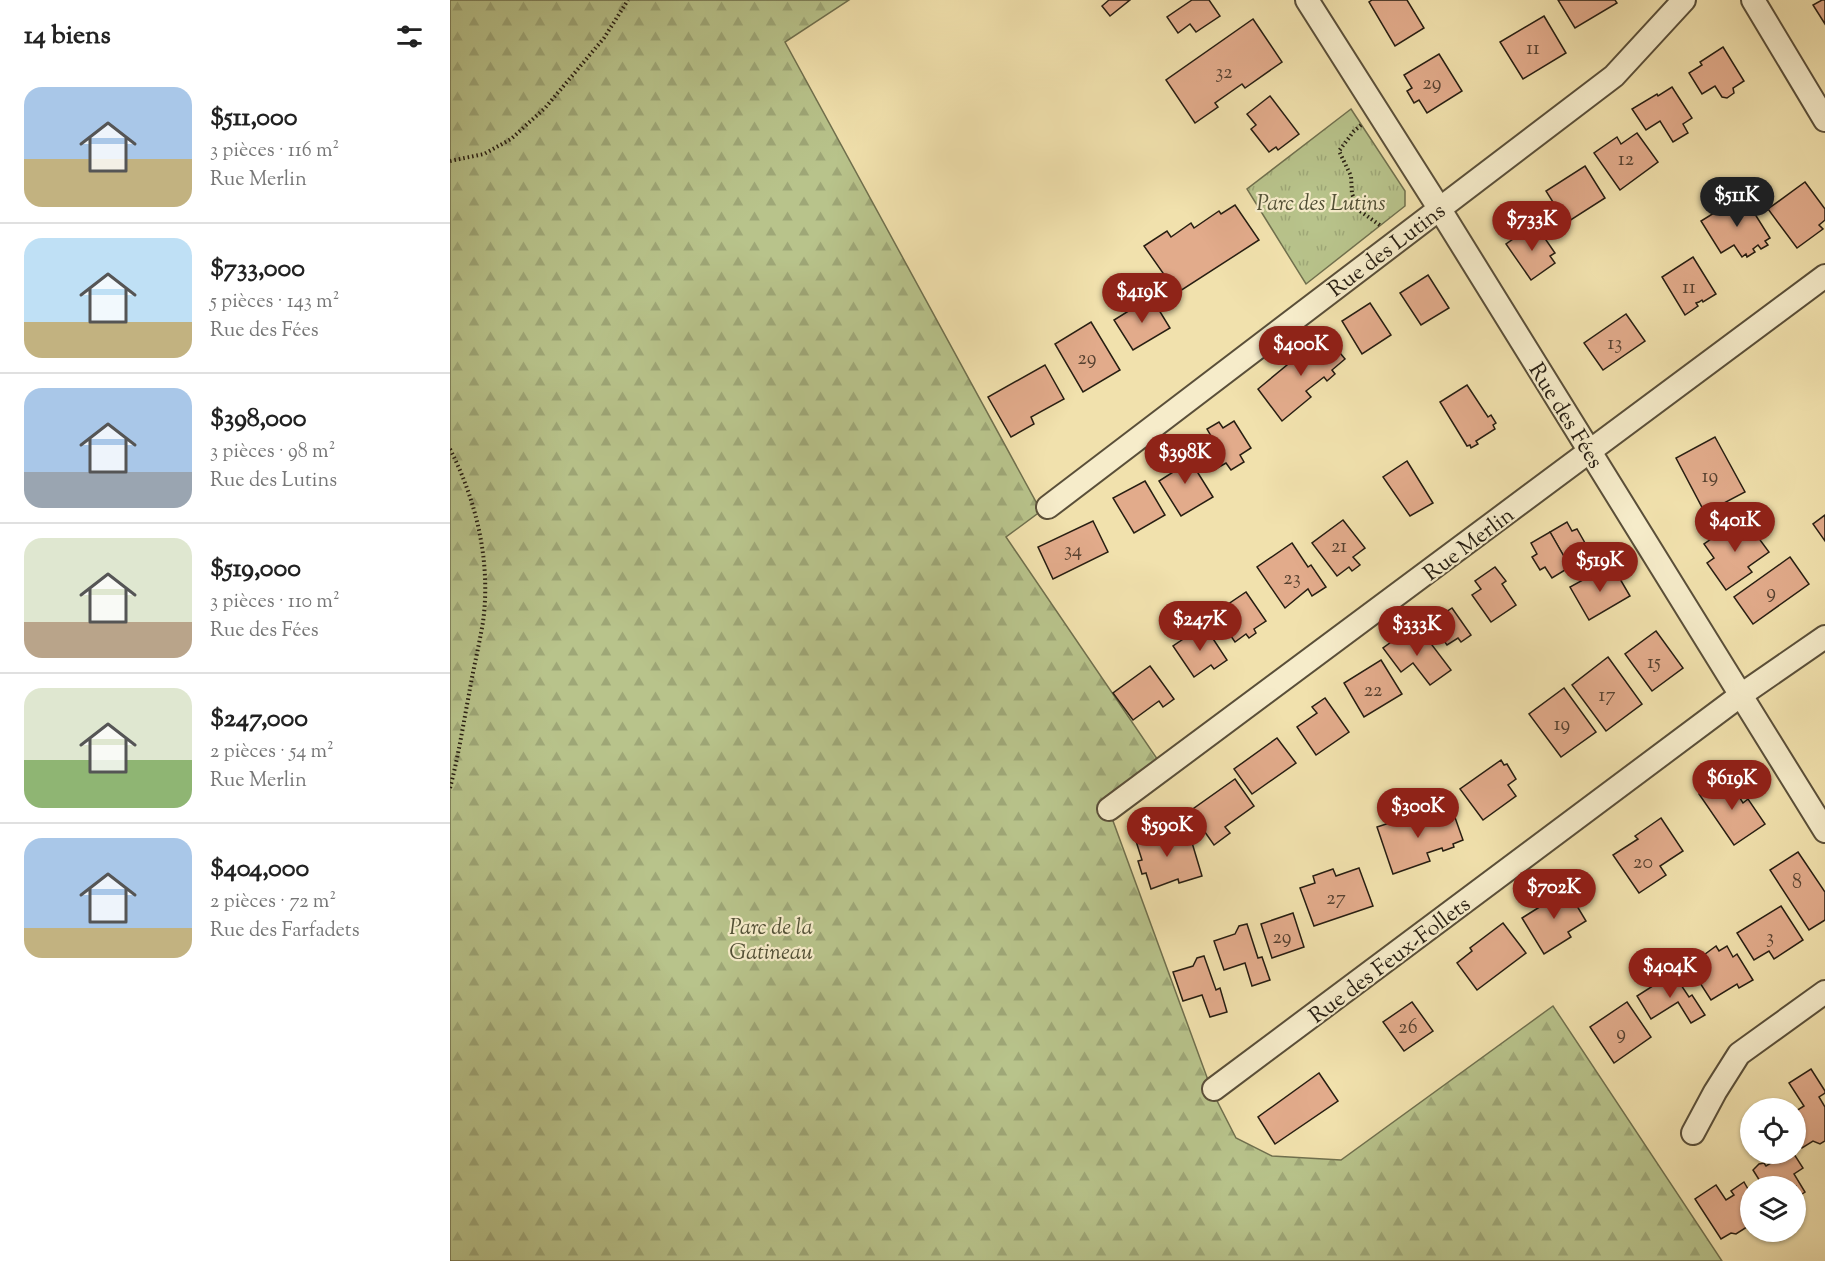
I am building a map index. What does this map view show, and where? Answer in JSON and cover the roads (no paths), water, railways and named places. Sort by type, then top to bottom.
[{"type":"street","name":"Rue des Fées","points":[[1307,0],[1439,208],[1825,831]]},
{"type":"street","name":"Rue des Lutins","points":[[1048,507],[1614,76],[1684,0]]},
{"type":"street","points":[[1753,0],[1825,120]]},
{"type":"street","name":"Rue Merlin","points":[[1109,809],[1825,276]]},
{"type":"street","name":"Rue des Feux-Follets","points":[[1214,1089],[1741,695],[1825,637]]},
{"type":"street","points":[[1693,1133],[1739,1054],[1825,992]]},
{"type":"park label","name":"Parc des Lutins","points":[[1321,202]]},
{"type":"park label","name":"Parc de la Gatineau","points":[[771,938]]}]
